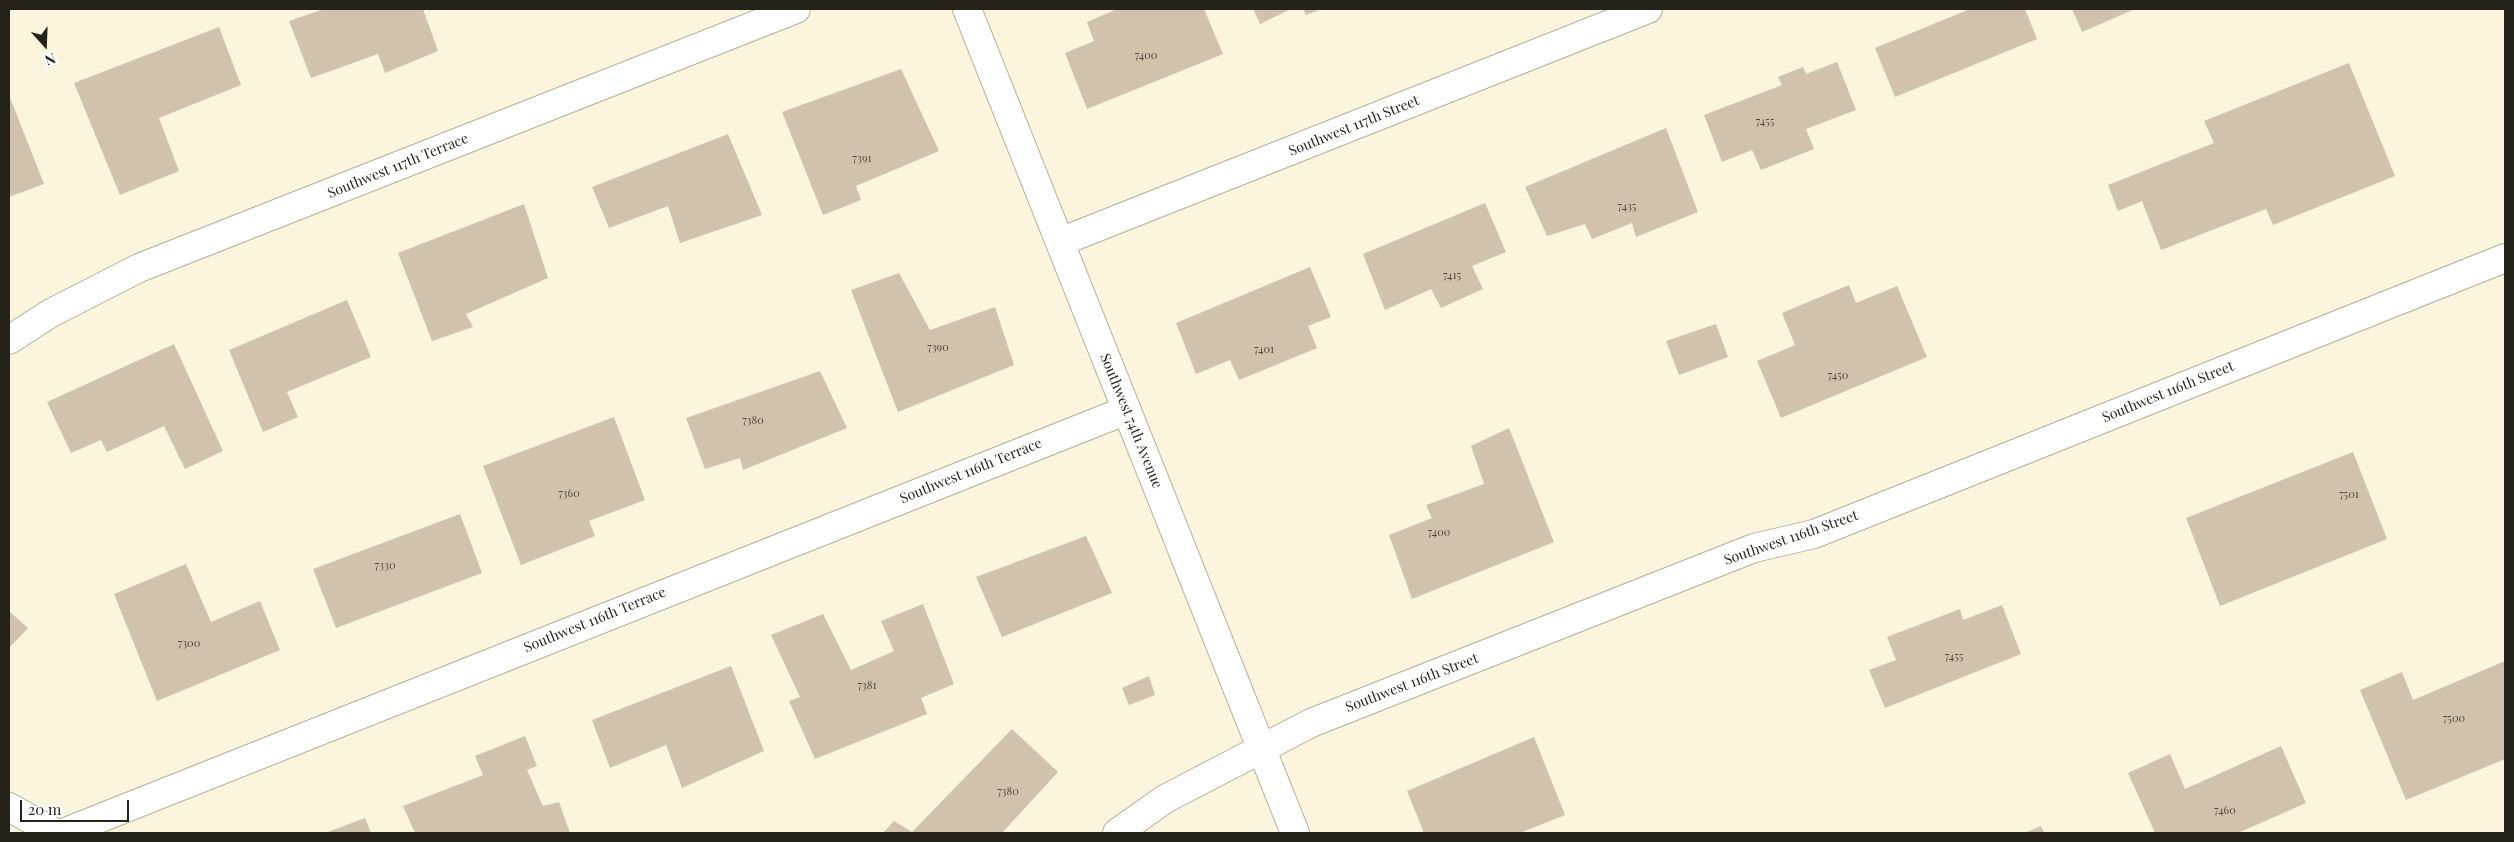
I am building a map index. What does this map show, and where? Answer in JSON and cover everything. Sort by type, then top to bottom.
[{"type":"street","name":"Southwest 117th Terrace","points":[[9,340],[52,313],[139,268],[796,9]]},
{"type":"street","name":"Southwest 74th Avenue","points":[[967,9],[1295,833]]},
{"type":"street","name":"Southwest 117th Street","points":[[1060,242],[1648,9]]},
{"type":"street","name":"Southwest 116th Street","points":[[1117,833],[1165,799],[1311,723],[1754,548],[1814,534],[2505,258]]},
{"type":"street","name":"Southwest 116th Terrace","points":[[63,833],[1127,410]]},
{"type":"street","points":[[9,807],[55,833]]},
{"type":"building","points":[[324,9],[423,9],[438,51],[385,73],[378,54],[311,78],[289,21]]},
{"type":"building","points":[[1117,9],[1204,9],[1223,54],[1087,109],[1065,53],[1094,41],[1087,22]]},
{"type":"building","points":[[1253,9],[1291,9],[1260,24]]},
{"type":"building","points":[[1303,9],[1322,9],[1306,15]]},
{"type":"building","points":[[1970,9],[2025,9],[2037,39],[1895,97],[1875,48]]},
{"type":"building","points":[[2072,9],[2135,9],[2082,32]]},
{"type":"building","points":[[219,27],[241,85],[159,118],[179,171],[120,195],[74,83]]},
{"type":"building","points":[[1837,62],[1856,110],[1806,129],[1814,149],[1761,170],[1752,150],[1722,162],[1704,115],[1782,85],[1778,77],[1803,67],[1806,74]]},
{"type":"building","points":[[2349,63],[2395,176],[2273,225],[2266,209],[2161,250],[2142,201],[2118,211],[2108,185],[2214,143],[2204,121]]},
{"type":"building","points":[[901,69],[939,151],[856,186],[861,200],[823,215],[782,112]]},
{"type":"building","points":[[9,95],[44,184],[9,197]]},
{"type":"building","points":[[1666,128],[1698,212],[1636,237],[1632,223],[1592,239],[1585,224],[1547,236],[1525,187]]},
{"type":"building","points":[[728,134],[762,215],[680,243],[668,206],[609,228],[592,187]]},
{"type":"building","points":[[1485,203],[1506,252],[1472,266],[1483,289],[1441,308],[1431,289],[1385,310],[1363,254]]},
{"type":"building","points":[[524,204],[548,278],[466,314],[473,327],[432,341],[398,253]]},
{"type":"building","points":[[1310,267],[1331,317],[1308,326],[1317,348],[1239,380],[1230,360],[1196,374],[1176,323]]},
{"type":"building","points":[[899,273],[930,330],[995,307],[1014,365],[898,412],[851,290]]},
{"type":"building","points":[[1849,285],[1856,303],[1897,286],[1927,357],[1781,418],[1757,361],[1795,345],[1782,313]]},
{"type":"building","points":[[347,300],[371,357],[287,392],[298,417],[263,432],[229,350]]},
{"type":"building","points":[[1716,324],[1728,357],[1679,375],[1666,341]]},
{"type":"building","points":[[174,344],[223,451],[185,469],[164,426],[107,452],[101,440],[71,453],[47,402]]},
{"type":"building","points":[[820,371],[847,428],[743,470],[740,458],[705,469],[686,418]]},
{"type":"building","points":[[614,417],[645,500],[589,521],[595,536],[521,565],[483,466]]},
{"type":"building","points":[[1509,428],[1554,542],[1412,599],[1389,535],[1432,518],[1426,505],[1484,484],[1471,446]]},
{"type":"building","points":[[2353,452],[2387,539],[2220,606],[2186,518]]},
{"type":"building","points":[[460,514],[482,573],[336,628],[313,569]]},
{"type":"building","points":[[1086,536],[1112,593],[1002,637],[976,577]]},
{"type":"building","points":[[186,564],[211,622],[260,601],[280,650],[157,701],[114,594]]},
{"type":"building","points":[[923,604],[954,684],[921,698],[927,714],[815,759],[789,701],[800,697],[771,635],[823,614],[851,670],[894,651],[881,621]]},
{"type":"building","points":[[2002,605],[2021,654],[1885,708],[1869,670],[1896,660],[1887,637],[1960,609],[1963,620]]},
{"type":"building","points":[[9,611],[28,628],[9,648]]},
{"type":"building","points":[[2505,661],[2505,759],[2406,800],[2360,690],[2402,672],[2413,700]]},
{"type":"building","points":[[731,666],[764,751],[682,788],[666,745],[610,768],[592,720]]},
{"type":"building","points":[[1149,676],[1155,695],[1129,705],[1122,688]]},
{"type":"building","points":[[1012,729],[1058,772],[1002,833],[883,833],[894,821],[912,832]]},
{"type":"building","points":[[525,736],[537,766],[527,770],[543,806],[559,802],[570,833],[415,833],[403,806],[483,775],[475,756]]},
{"type":"building","points":[[1534,737],[1565,815],[1520,833],[1424,833],[1407,791]]},
{"type":"building","points":[[2281,746],[2306,803],[2238,833],[2155,833],[2128,773],[2170,754],[2185,789]]},
{"type":"building","points":[[365,818],[371,833],[325,833]]},
{"type":"building","points":[[2041,826],[2044,833],[2024,833]]}]
